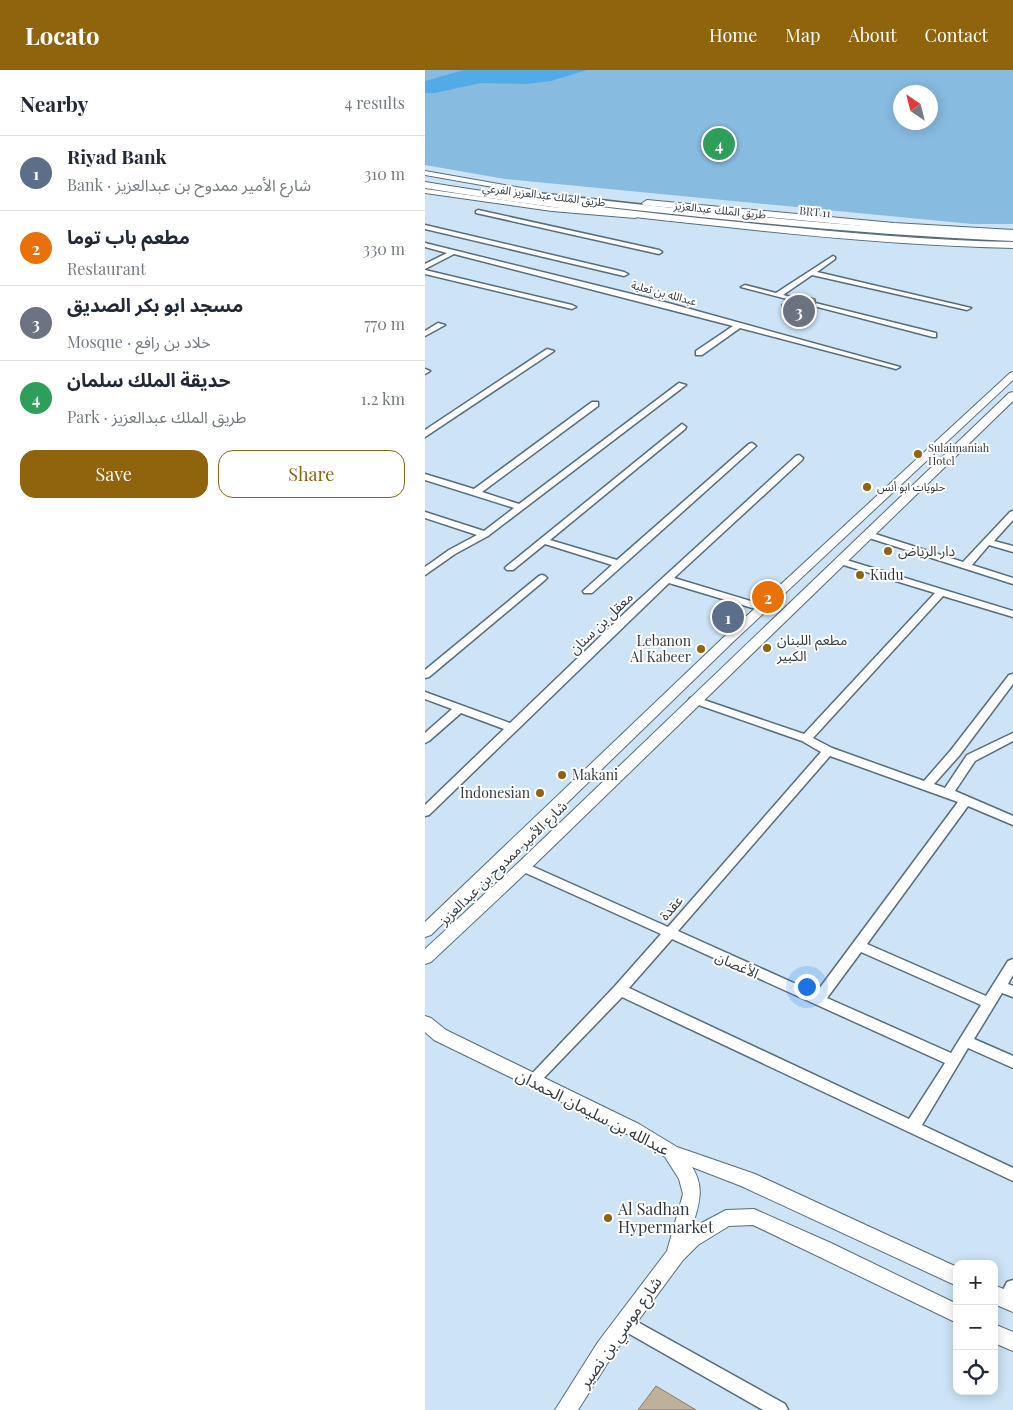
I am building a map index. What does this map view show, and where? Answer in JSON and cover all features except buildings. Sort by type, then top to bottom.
[{"type":"main road","name":"طريق الملك عبدالعزيز","points":[[425,178],[495,189],[831,220],[1013,233]]},
{"type":"main road","name":"طريق الملك عبدالعزيز","points":[[425,185],[661,217],[874,238],[1013,245]]},
{"type":"main road","name":"BRT 11","points":[[495,189],[511,193],[615,205],[873,231],[1013,238]]},
{"type":"main road","name":"BRT 11","points":[[540,201],[615,205]]},
{"type":"street","name":"طريق الملك عبدالعزيز الفرعي","points":[[425,173],[533,192]]},
{"type":"street","name":"طريق الملك عبدالعزيز الفرعي","points":[[425,191],[551,209],[661,217]]},
{"type":"street","points":[[478,212],[659,252]]},
{"type":"street","points":[[425,227],[624,274]]},
{"type":"street","name":"عبدالله بن ثعلبة","points":[[425,245],[896,367]]},
{"type":"street","points":[[425,267],[453,252]]},
{"type":"street","points":[[778,295],[833,258]]},
{"type":"street","points":[[425,272],[572,307]]},
{"type":"street","points":[[811,273],[967,308]]},
{"type":"street","points":[[745,287],[933,335]]},
{"type":"street","points":[[425,334],[441,325]]},
{"type":"street","points":[[699,353],[739,325]]},
{"type":"street","points":[[425,434],[550,351]]},
{"type":"street","name":"شارع الأمير ممدوح بن عبدالعزيز","points":[[425,931],[763,608],[1013,375]]},
{"type":"street","points":[[425,572],[452,552],[485,534],[682,385]]},
{"type":"street","name":"شارع الأمير ممدوح بن عبدالعزيز","points":[[425,958],[523,867],[694,700],[869,535],[1013,395]]},
{"type":"street","points":[[475,493],[595,404]]},
{"type":"street","points":[[510,568],[682,427]]},
{"type":"street","points":[[587,590],[752,446]]},
{"type":"street","name":"معقل بن سنان","points":[[425,812],[667,579],[799,458]]},
{"type":"street","points":[[425,477],[521,507]]},
{"type":"street","points":[[965,566],[1013,514]]},
{"type":"street","points":[[425,515],[485,534]]},
{"type":"street","points":[[869,535],[1013,581]]},
{"type":"street","points":[[545,541],[617,563]]},
{"type":"street","points":[[988,542],[1013,549]]},
{"type":"street","points":[[841,561],[1013,614]]},
{"type":"street","points":[[425,675],[542,578]]},
{"type":"street","points":[[667,579],[763,608]]},
{"type":"street","points":[[806,739],[941,592]]},
{"type":"street","points":[[927,786],[955,753],[1013,677]]},
{"type":"street","points":[[425,694],[512,728]]},
{"type":"street","points":[[694,700],[806,739],[828,751],[948,793],[1013,822]]},
{"type":"street","points":[[425,739],[460,708]]},
{"type":"street","points":[[948,793],[971,758],[1013,737]]},
{"type":"street","name":"عقدة","points":[[532,1081],[621,990],[828,751]]},
{"type":"street","points":[[818,1000],[966,800]]},
{"type":"street","name":"الأغصان","points":[[523,867],[953,1060]]},
{"type":"street","points":[[859,946],[989,1002]]},
{"type":"street","points":[[911,1128],[1013,964]]},
{"type":"street","points":[[999,986],[1013,992]]},
{"type":"street","points":[[621,990],[1013,1175]]},
{"type":"street","name":"عبدالله بن سليمان الحمدان","points":[[425,1023],[433,1033],[633,1129],[671,1152],[748,1180],[953,1275]]},
{"type":"street","points":[[965,1042],[1013,1062]]},
{"type":"street","points":[[671,1152],[688,1177],[692,1194],[676,1254]]},
{"type":"street","points":[[676,1254],[691,1239],[726,1218],[754,1217],[953,1312]]},
{"type":"street","name":"شارع موسي بن نصير","points":[[566,1410],[625,1323],[676,1254]]},
{"type":"street","points":[[625,1323],[779,1410]]},
{"type":"street","points":[[998,1335],[1013,1342]]},
{"type":"shaded area","points":[[425,70],[1013,70],[1013,224],[972,224],[505,179],[425,165]]},
{"type":"shaded area","points":[[464,70],[587,70],[551,81],[527,84],[481,83],[435,93],[425,93],[425,81]]},
{"type":"place","name":"حديقة الملك سلمان","points":[[719,144]]},
{"type":"place","name":"مسجد ابو بكر الصديق","points":[[799,311]]},
{"type":"place","name":"Sulaimaniah Hotel","points":[[918,454]]},
{"type":"place","name":"حلويات ابو أنس","points":[[867,487]]},
{"type":"place","name":"دار الرياض","points":[[888,551]]},
{"type":"place","name":"Kudu","points":[[860,575]]},
{"type":"place","name":"مطعم باب توما","points":[[768,597]]},
{"type":"place","name":"Riyad Bank","points":[[728,617]]},
{"type":"place","name":"مطعم اللبنان الكبير","points":[[767,648]]},
{"type":"place","name":"Lebanon Al Kabeer","points":[[701,649]]},
{"type":"place","name":"Makani","points":[[562,775]]},
{"type":"place","name":"Indonesian","points":[[540,793]]},
{"type":"place","name":"Al Sadhan Hypermarket","points":[[608,1218]]}]
